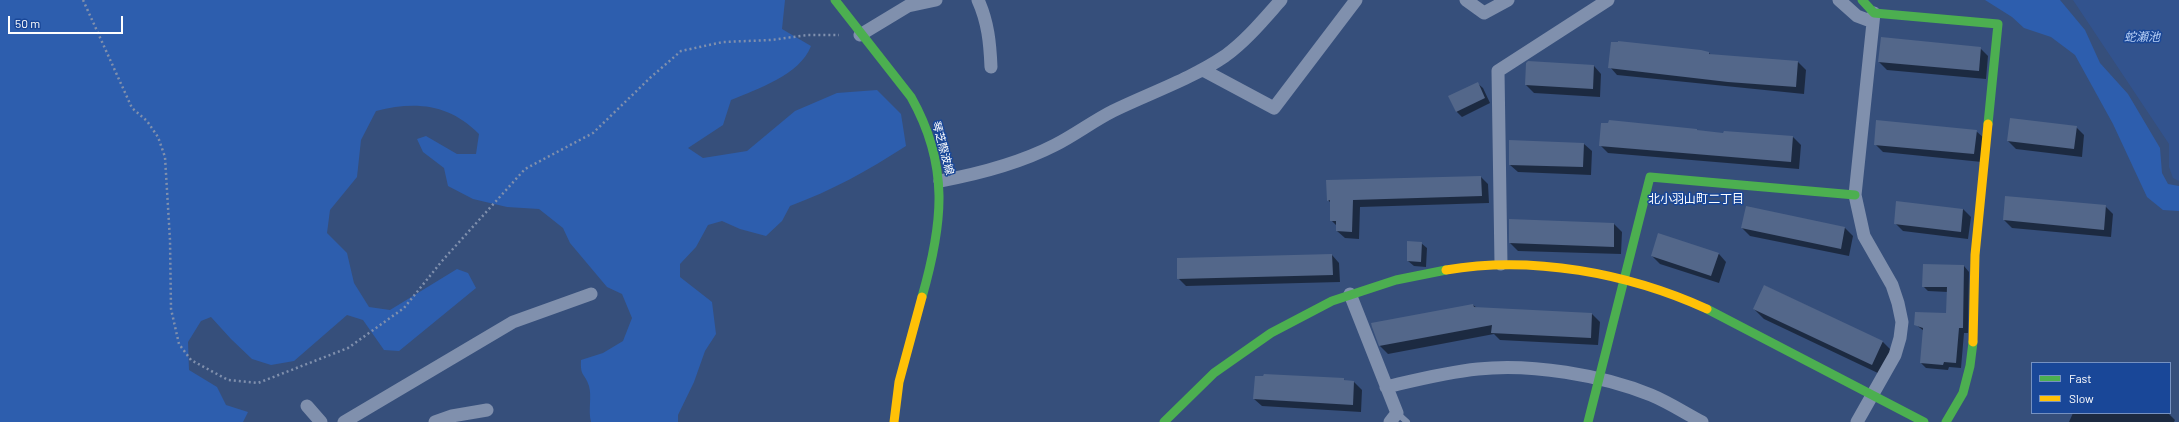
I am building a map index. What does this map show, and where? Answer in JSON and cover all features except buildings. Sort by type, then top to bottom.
[{"type":"street","name":"琴芝際波線","points":[[835,0],[860,35],[900,80],[914,102],[926,126],[940,181],[940,220],[938,242],[905,352],[898,384],[894,422]]},
{"type":"street","points":[[860,35],[908,6],[936,0]]},
{"type":"street","points":[[978,0],[985,15],[989,34],[991,67]]},
{"type":"street","points":[[940,181],[969,175],[1019,160],[1054,146],[1112,112],[1202,70],[1226,55],[1262,22],[1280,0]]},
{"type":"street","points":[[1202,70],[1274,108],[1356,0]]},
{"type":"street","points":[[1466,0],[1484,13],[1508,0]]},
{"type":"street","points":[[1501,264],[1498,71],[1608,0]]},
{"type":"street","points":[[1839,0],[1857,16],[1998,24],[1975,255],[1973,340],[1970,366],[1963,393],[1946,422]]},
{"type":"street","points":[[1857,422],[1895,355],[1900,338],[1902,322],[1892,285],[1864,236],[1855,195],[1873,17],[1862,0]]},
{"type":"street","points":[[1588,422],[1650,177],[1855,195]]},
{"type":"street","points":[[1164,422],[1202,382],[1258,340],[1300,315],[1350,294],[1396,279],[1453,268],[1501,264],[1561,267],[1625,279],[1698,305],[1924,422]]},
{"type":"street","points":[[344,422],[512,322],[591,294]]},
{"type":"street","points":[[1350,294],[1386,387],[1394,417]]},
{"type":"street","points":[[1386,387],[1437,375],[1479,368],[1522,367],[1565,372],[1598,379],[1651,395],[1702,422]]},
{"type":"street","points":[[307,406],[321,422]]},
{"type":"street","points":[[435,422],[452,416],[487,410]]},
{"type":"lane","points":[[1394,417],[1407,422]]},
{"type":"path","points":[[83,0],[132,108],[147,121],[158,137],[165,156],[170,240],[171,309],[179,344],[191,360],[228,380],[258,383],[348,348],[404,308],[442,261],[525,169],[593,133],[651,77],[681,51],[723,42],[771,40],[808,35],[860,35]]},
{"type":"shaded area","points":[[0,0],[785,0],[782,29],[811,46],[805,56],[798,65],[777,80],[731,100],[723,125],[688,148],[703,158],[747,151],[795,111],[837,93],[877,90],[901,114],[906,146],[850,179],[790,206],[782,221],[766,236],[740,229],[722,221],[708,225],[696,247],[680,264],[680,277],[712,302],[716,334],[705,351],[694,382],[678,415],[678,422],[591,422],[590,390],[582,372],[581,360],[603,353],[623,341],[632,318],[622,294],[607,287],[570,243],[563,228],[539,209],[507,207],[473,199],[448,186],[444,168],[423,152],[417,139],[426,136],[457,154],[476,154],[479,134],[456,116],[444,111],[418,106],[405,106],[376,111],[361,140],[357,177],[330,210],[327,233],[347,253],[354,283],[369,307],[390,310],[457,269],[468,273],[476,288],[399,351],[384,350],[363,320],[347,315],[294,361],[271,365],[252,359],[211,317],[201,321],[188,342],[189,370],[217,387],[226,405],[248,412],[243,422],[0,422]]},
{"type":"shaded area","points":[[1985,0],[2060,0],[2085,30],[2100,63],[2128,94],[2160,148],[2162,173],[2168,184],[2179,186],[2179,211],[2163,210],[2147,197],[2113,124],[2075,55],[2051,37],[2024,28],[2012,17]]},
{"type":"water","name":"蛇瀬池","points":[[2073,0],[2179,0],[2179,181],[2173,178],[2169,167],[2169,144]]},
{"type":"traffic: fast","points":[[835,0],[911,97],[924,122],[932,147],[937,171],[939,196],[938,220],[935,245],[922,297]]},
{"type":"traffic: fast","points":[[1862,0],[1874,13],[1998,24],[1988,124]]},
{"type":"traffic: fast","points":[[1588,422],[1650,177],[1855,195]]},
{"type":"traffic: fast","points":[[1164,422],[1214,373],[1271,333],[1332,301],[1396,280],[1446,270]]},
{"type":"traffic: fast","points":[[1707,309],[1924,422]]},
{"type":"traffic: fast","points":[[1946,422],[1963,393],[1970,366],[1973,342]]},
{"type":"traffic: slow","points":[[1973,342],[1975,255],[1988,124]]},
{"type":"traffic: slow","points":[[1446,270],[1479,266],[1512,265],[1546,266],[1579,270],[1645,286],[1677,296],[1707,309]]},
{"type":"traffic: slow","points":[[894,422],[899,382],[922,297]]},
{"type":"district","name":"北小羽山町二丁目","points":[[1696,199]]}]
